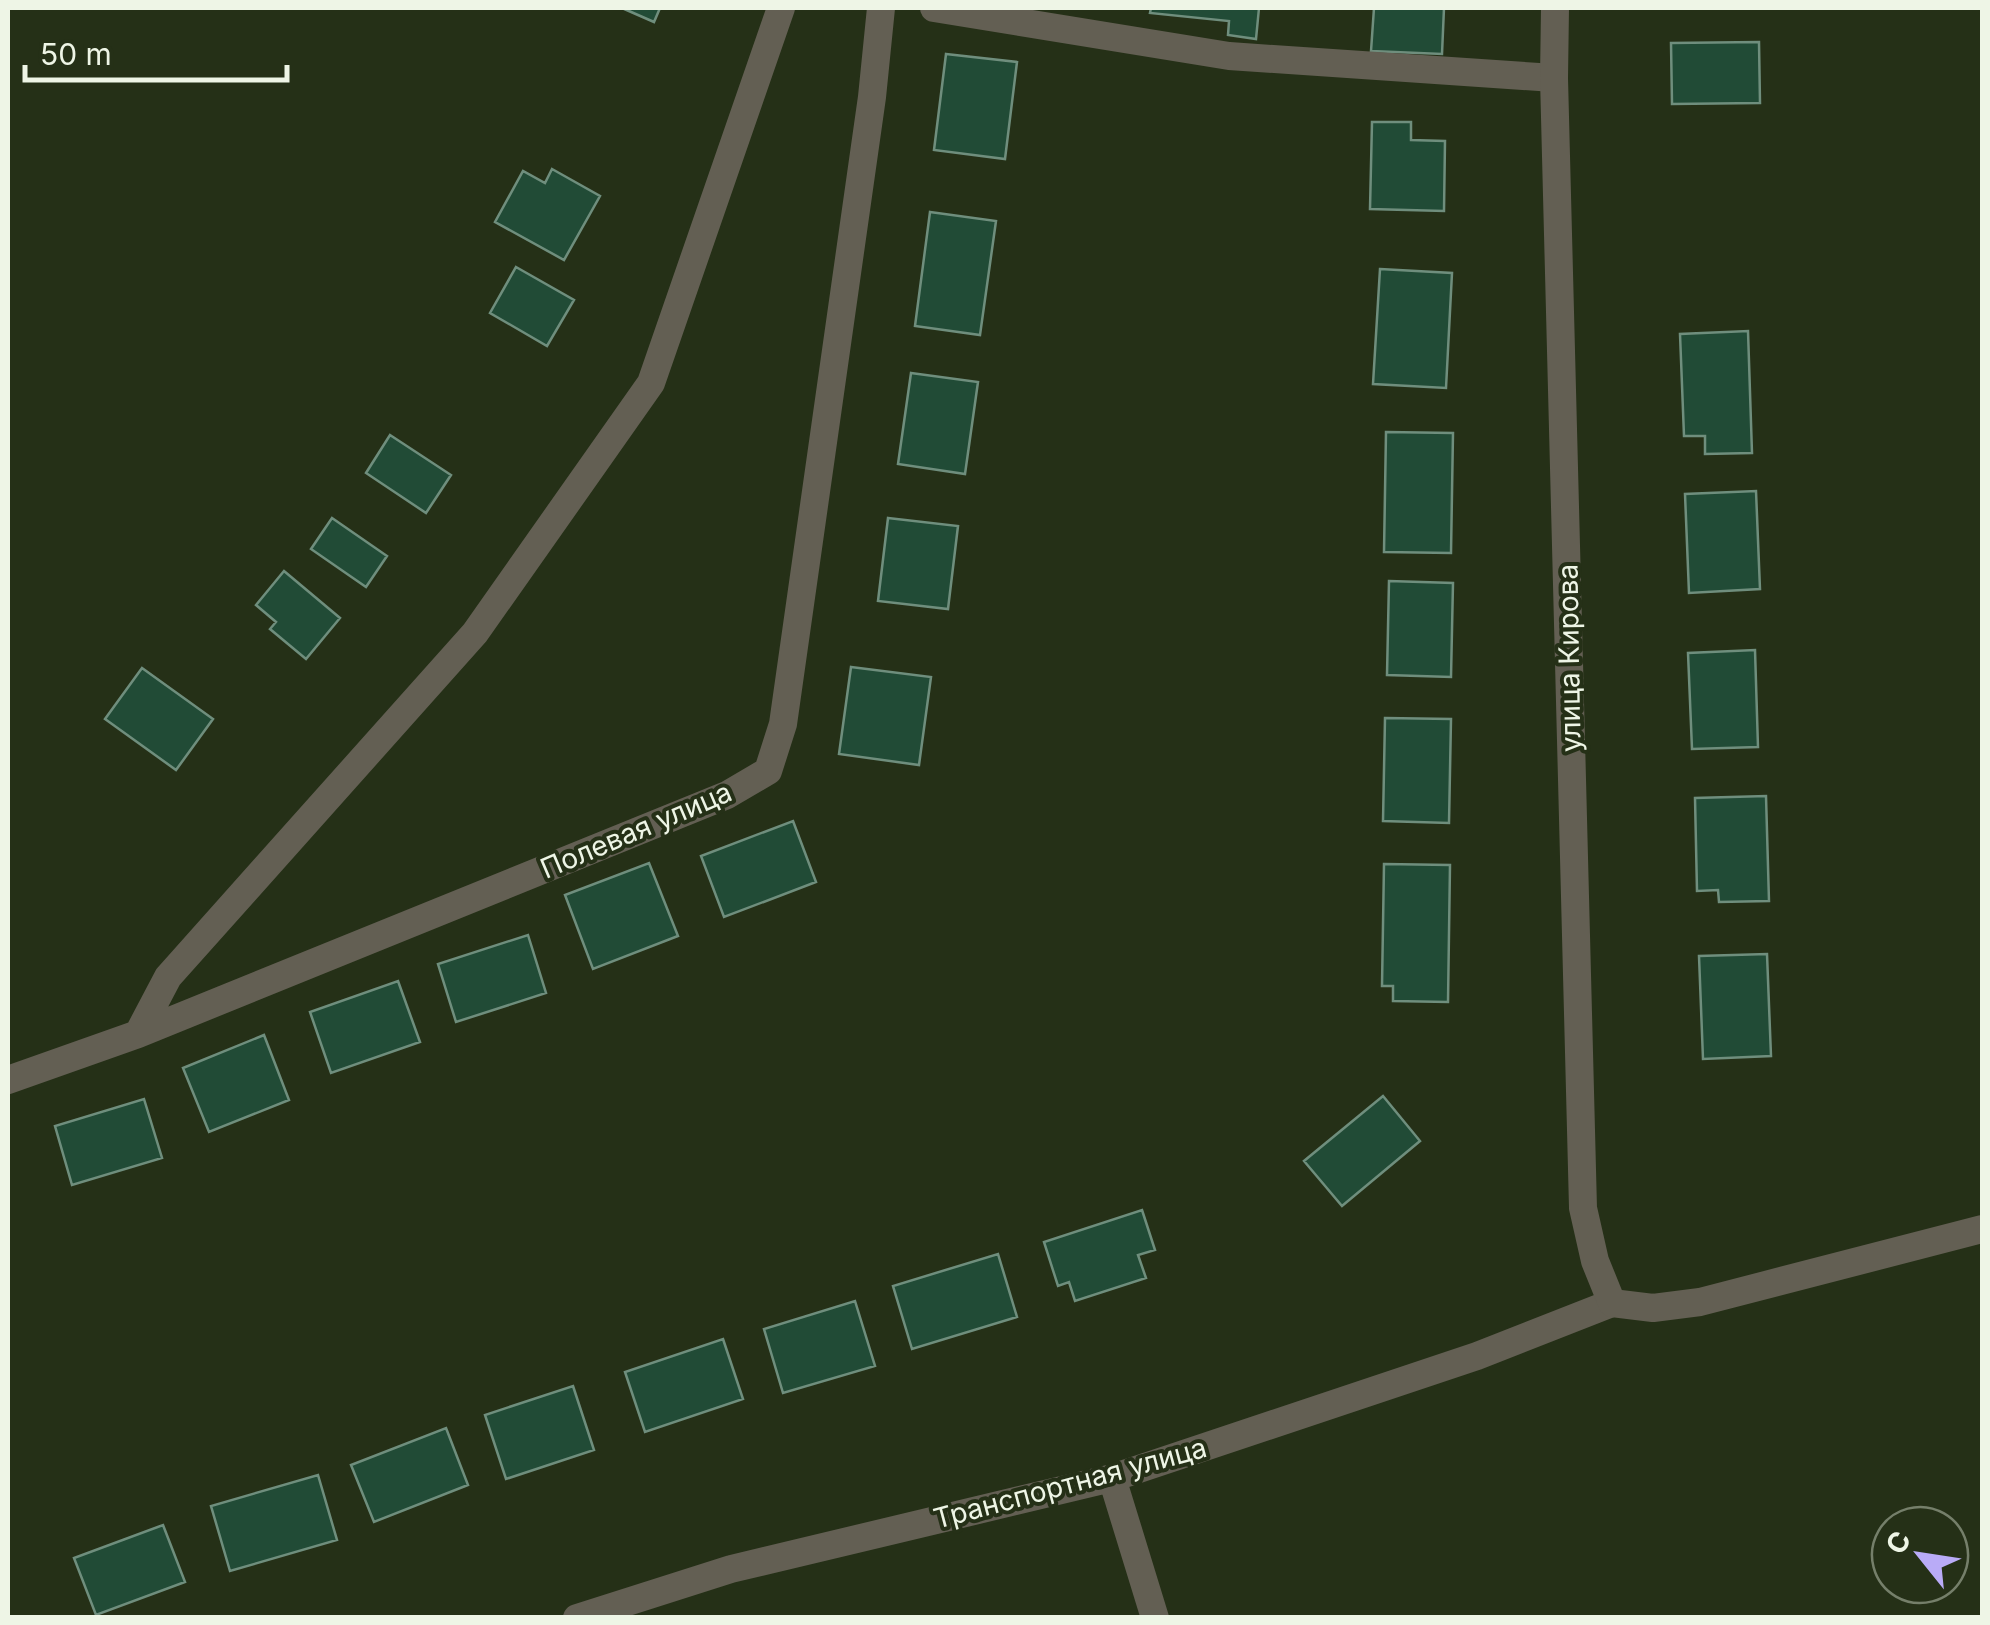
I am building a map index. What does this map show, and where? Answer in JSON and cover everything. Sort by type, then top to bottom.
[{"type":"street","points":[[138,1034],[168,977],[476,633],[651,383],[781,8]]},
{"type":"street","name":"Полевая улица","points":[[8,1080],[138,1034],[727,795],[768,771],[783,724],[872,97],[880,8]]},
{"type":"street","points":[[934,8],[1229,56],[1554,78]]},
{"type":"street","name":"улица Кирова","points":[[1555,8],[1583,1208],[1595,1262],[1612,1303]]},
{"type":"street","points":[[1612,1303],[1652,1308],[1700,1302],[1982,1228]]},
{"type":"street","name":"Транспортная улица","points":[[577,1618],[731,1570],[1112,1478],[1478,1356],[1612,1303]]},
{"type":"street","points":[[1112,1478],[1155,1618]]},
{"type":"building","points":[[622,8],[660,8],[654,22]]},
{"type":"building","points":[[1151,8],[1259,8],[1256,39],[1228,35],[1229,21],[1150,13]]},
{"type":"building","points":[[1374,8],[1444,8],[1442,54],[1371,51]]},
{"type":"building","points":[[1759,42],[1760,103],[1672,104],[1671,43]]},
{"type":"building","points":[[946,54],[1017,62],[1005,159],[934,150]]},
{"type":"building","points":[[1372,122],[1411,122],[1411,140],[1445,141],[1444,211],[1370,209]]},
{"type":"building","points":[[552,169],[600,196],[564,260],[495,222],[523,171],[545,183]]},
{"type":"building","points":[[930,212],[996,221],[980,335],[915,326]]},
{"type":"building","points":[[516,267],[574,300],[547,346],[490,313]]},
{"type":"building","points":[[1380,269],[1452,273],[1446,388],[1373,384]]},
{"type":"building","points":[[1748,331],[1752,453],[1705,454],[1705,436],[1684,436],[1680,334]]},
{"type":"building","points":[[911,373],[978,382],[965,474],[898,464]]},
{"type":"building","points":[[1386,432],[1453,433],[1451,553],[1384,552]]},
{"type":"building","points":[[390,435],[451,475],[426,513],[366,473]]},
{"type":"building","points":[[1756,491],[1760,589],[1689,593],[1685,494]]},
{"type":"building","points":[[332,518],[387,556],[366,587],[311,549]]},
{"type":"building","points":[[888,518],[958,526],[948,609],[878,601]]},
{"type":"building","points":[[284,571],[340,618],[306,659],[270,629],[276,622],[256,605]]},
{"type":"building","points":[[1389,581],[1453,583],[1451,677],[1387,675]]},
{"type":"building","points":[[1755,650],[1758,747],[1692,749],[1688,653]]},
{"type":"building","points":[[851,667],[931,677],[919,765],[839,754]]},
{"type":"building","points":[[142,668],[213,719],[176,770],[105,719]]},
{"type":"building","points":[[1385,718],[1451,719],[1449,823],[1383,821]]},
{"type":"building","points":[[1766,796],[1769,901],[1719,902],[1718,890],[1697,891],[1695,798]]},
{"type":"building","points":[[793,821],[816,882],[724,917],[701,856]]},
{"type":"building","points":[[649,863],[678,936],[593,969],[565,895]]},
{"type":"building","points":[[1384,864],[1450,865],[1448,1002],[1393,1001],[1393,986],[1382,986]]},
{"type":"building","points":[[528,935],[546,993],[456,1022],[438,964]]},
{"type":"building","points":[[1767,954],[1771,1056],[1703,1059],[1699,956]]},
{"type":"building","points":[[398,981],[420,1042],[331,1073],[310,1012]]},
{"type":"building","points":[[264,1035],[289,1100],[209,1132],[183,1068]]},
{"type":"building","points":[[1383,1096],[1420,1141],[1342,1206],[1304,1161]]},
{"type":"building","points":[[144,1099],[162,1158],[72,1185],[55,1126]]},
{"type":"building","points":[[1142,1210],[1155,1250],[1138,1255],[1146,1278],[1075,1301],[1069,1282],[1058,1286],[1044,1242]]},
{"type":"building","points":[[998,1254],[1017,1317],[912,1349],[893,1286]]},
{"type":"building","points":[[855,1301],[875,1366],[783,1393],[764,1329]]},
{"type":"building","points":[[723,1339],[743,1399],[645,1432],[625,1372]]},
{"type":"building","points":[[573,1386],[594,1450],[506,1479],[485,1415]]},
{"type":"building","points":[[446,1428],[468,1485],[374,1522],[351,1465]]},
{"type":"building","points":[[318,1475],[337,1540],[230,1571],[211,1506]]},
{"type":"building","points":[[163,1525],[185,1582],[96,1615],[74,1558]]}]
